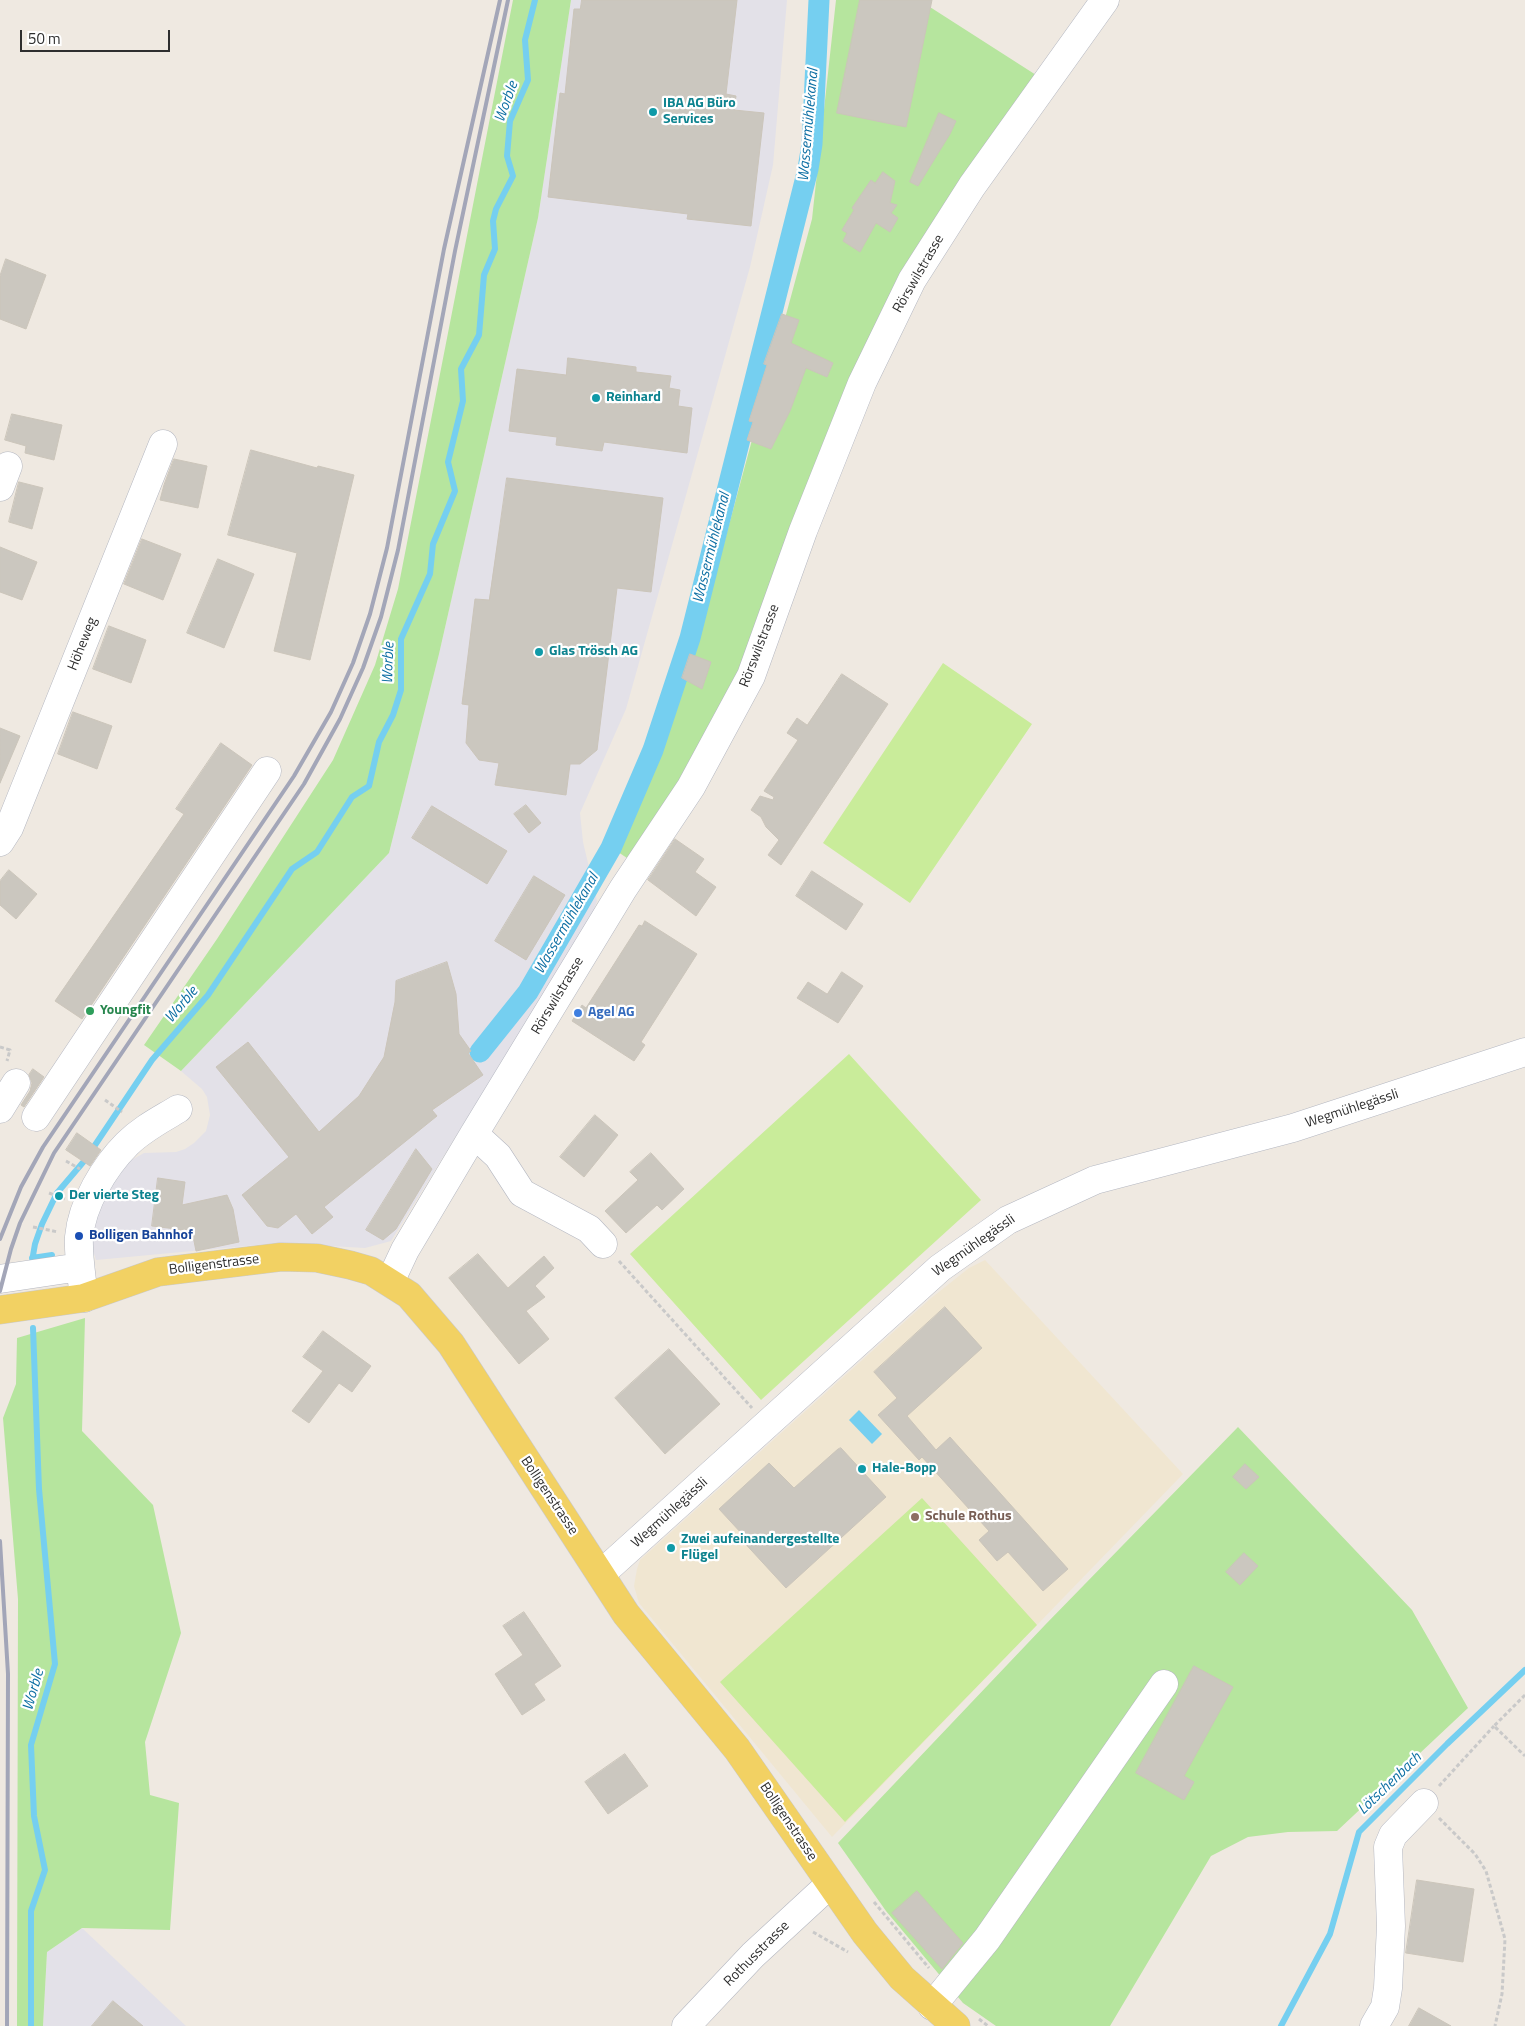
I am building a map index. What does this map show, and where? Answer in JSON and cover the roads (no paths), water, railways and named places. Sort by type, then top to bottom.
[{"type":"main road","name":"Bolligenstrasse","points":[[0,1310],[84,1298],[158,1272],[281,1257],[317,1258],[371,1271],[409,1295],[451,1344],[519,1452],[626,1614],[742,1756],[880,1953],[902,1978],[956,2026]]},
{"type":"street","name":"Rörswilstrasse","points":[[390,1282],[405,1250],[474,1134],[623,890],[691,787],[751,676],[803,531],[862,383],[912,280],[972,186],[1105,0]]},
{"type":"street","name":"Höheweg","points":[[0,842],[9,828],[163,444]]},
{"type":"street","points":[[36,1117],[267,771]]},
{"type":"street","name":"Wegmühlegässli","points":[[601,1574],[940,1268],[1008,1220],[1095,1180],[1293,1128],[1525,1052]]},
{"type":"street","points":[[0,1109],[16,1083]]},
{"type":"street","points":[[84,1298],[79,1236],[88,1202],[108,1168],[127,1144],[149,1126],[178,1109]]},
{"type":"street","points":[[474,1134],[498,1156],[522,1193],[589,1229],[603,1244]]},
{"type":"street","points":[[0,1279],[80,1267]]},
{"type":"street","points":[[932,2006],[987,1939],[1164,1684]]},
{"type":"street","points":[[1374,2026],[1385,2007],[1388,1988],[1391,1926],[1388,1847],[1393,1835],[1424,1803]]},
{"type":"street","name":"Rothusstrasse","points":[[686,2026],[753,1955],[830,1884]]},
{"type":"water","points":[[859,1410],[882,1434],[872,1444],[849,1420]]},
{"type":"waterway","name":"Worble","points":[[31,1267],[35,1244],[42,1224],[57,1193],[85,1160],[152,1060],[208,995],[292,869],[317,852],[352,797],[369,786],[379,742],[393,715],[401,690],[401,639],[430,574],[433,544],[455,491],[448,462],[463,401],[461,369],[479,335],[484,275],[495,249],[493,221],[496,209],[513,176],[507,156],[510,121],[528,80],[525,40],[535,0]]},
{"type":"waterway","name":"Wassermühlekanal","points":[[480,1052],[528,992],[611,848],[653,750],[690,638],[808,169],[812,144],[819,0]]},
{"type":"waterway","name":"Wassermühlekanal","points":[[32,1258],[52,1255]]},
{"type":"waterway","name":"Worble","points":[[31,2026],[31,1911],[45,1870],[34,1816],[31,1745],[55,1664],[39,1489],[33,1328]]},
{"type":"waterway","name":"Lötschenbach","points":[[1281,2026],[1330,1934],[1359,1832],[1447,1744],[1525,1670]]},
{"type":"railway","points":[[0,1239],[21,1187],[43,1147],[294,776],[331,712],[353,663],[370,614],[387,548],[444,249],[500,0]]},
{"type":"railway","points":[[0,1291],[20,1223],[54,1153],[304,784],[340,719],[363,668],[381,617],[398,550],[455,251],[508,0]]},
{"type":"railway","points":[[0,1541],[8,1674],[7,2026]]},
{"type":"place","name":"IBA AG Büro Services","points":[[653,112]]},
{"type":"place","name":"Reinhard","points":[[596,398]]},
{"type":"place","name":"Glas Trösch AG","points":[[539,652]]},
{"type":"place","name":"Youngfit","points":[[90,1011]]},
{"type":"place","name":"Agel AG","points":[[578,1013]]},
{"type":"place","name":"Der vierte Steg","points":[[59,1196]]},
{"type":"place","name":"Bolligen Bahnhof","points":[[79,1236]]},
{"type":"place","name":"Hale-Bopp","points":[[862,1469]]},
{"type":"place","name":"Schule Rothus","points":[[915,1517]]},
{"type":"place","name":"Zwei aufeinandergestellte Flügel","points":[[671,1548]]}]
